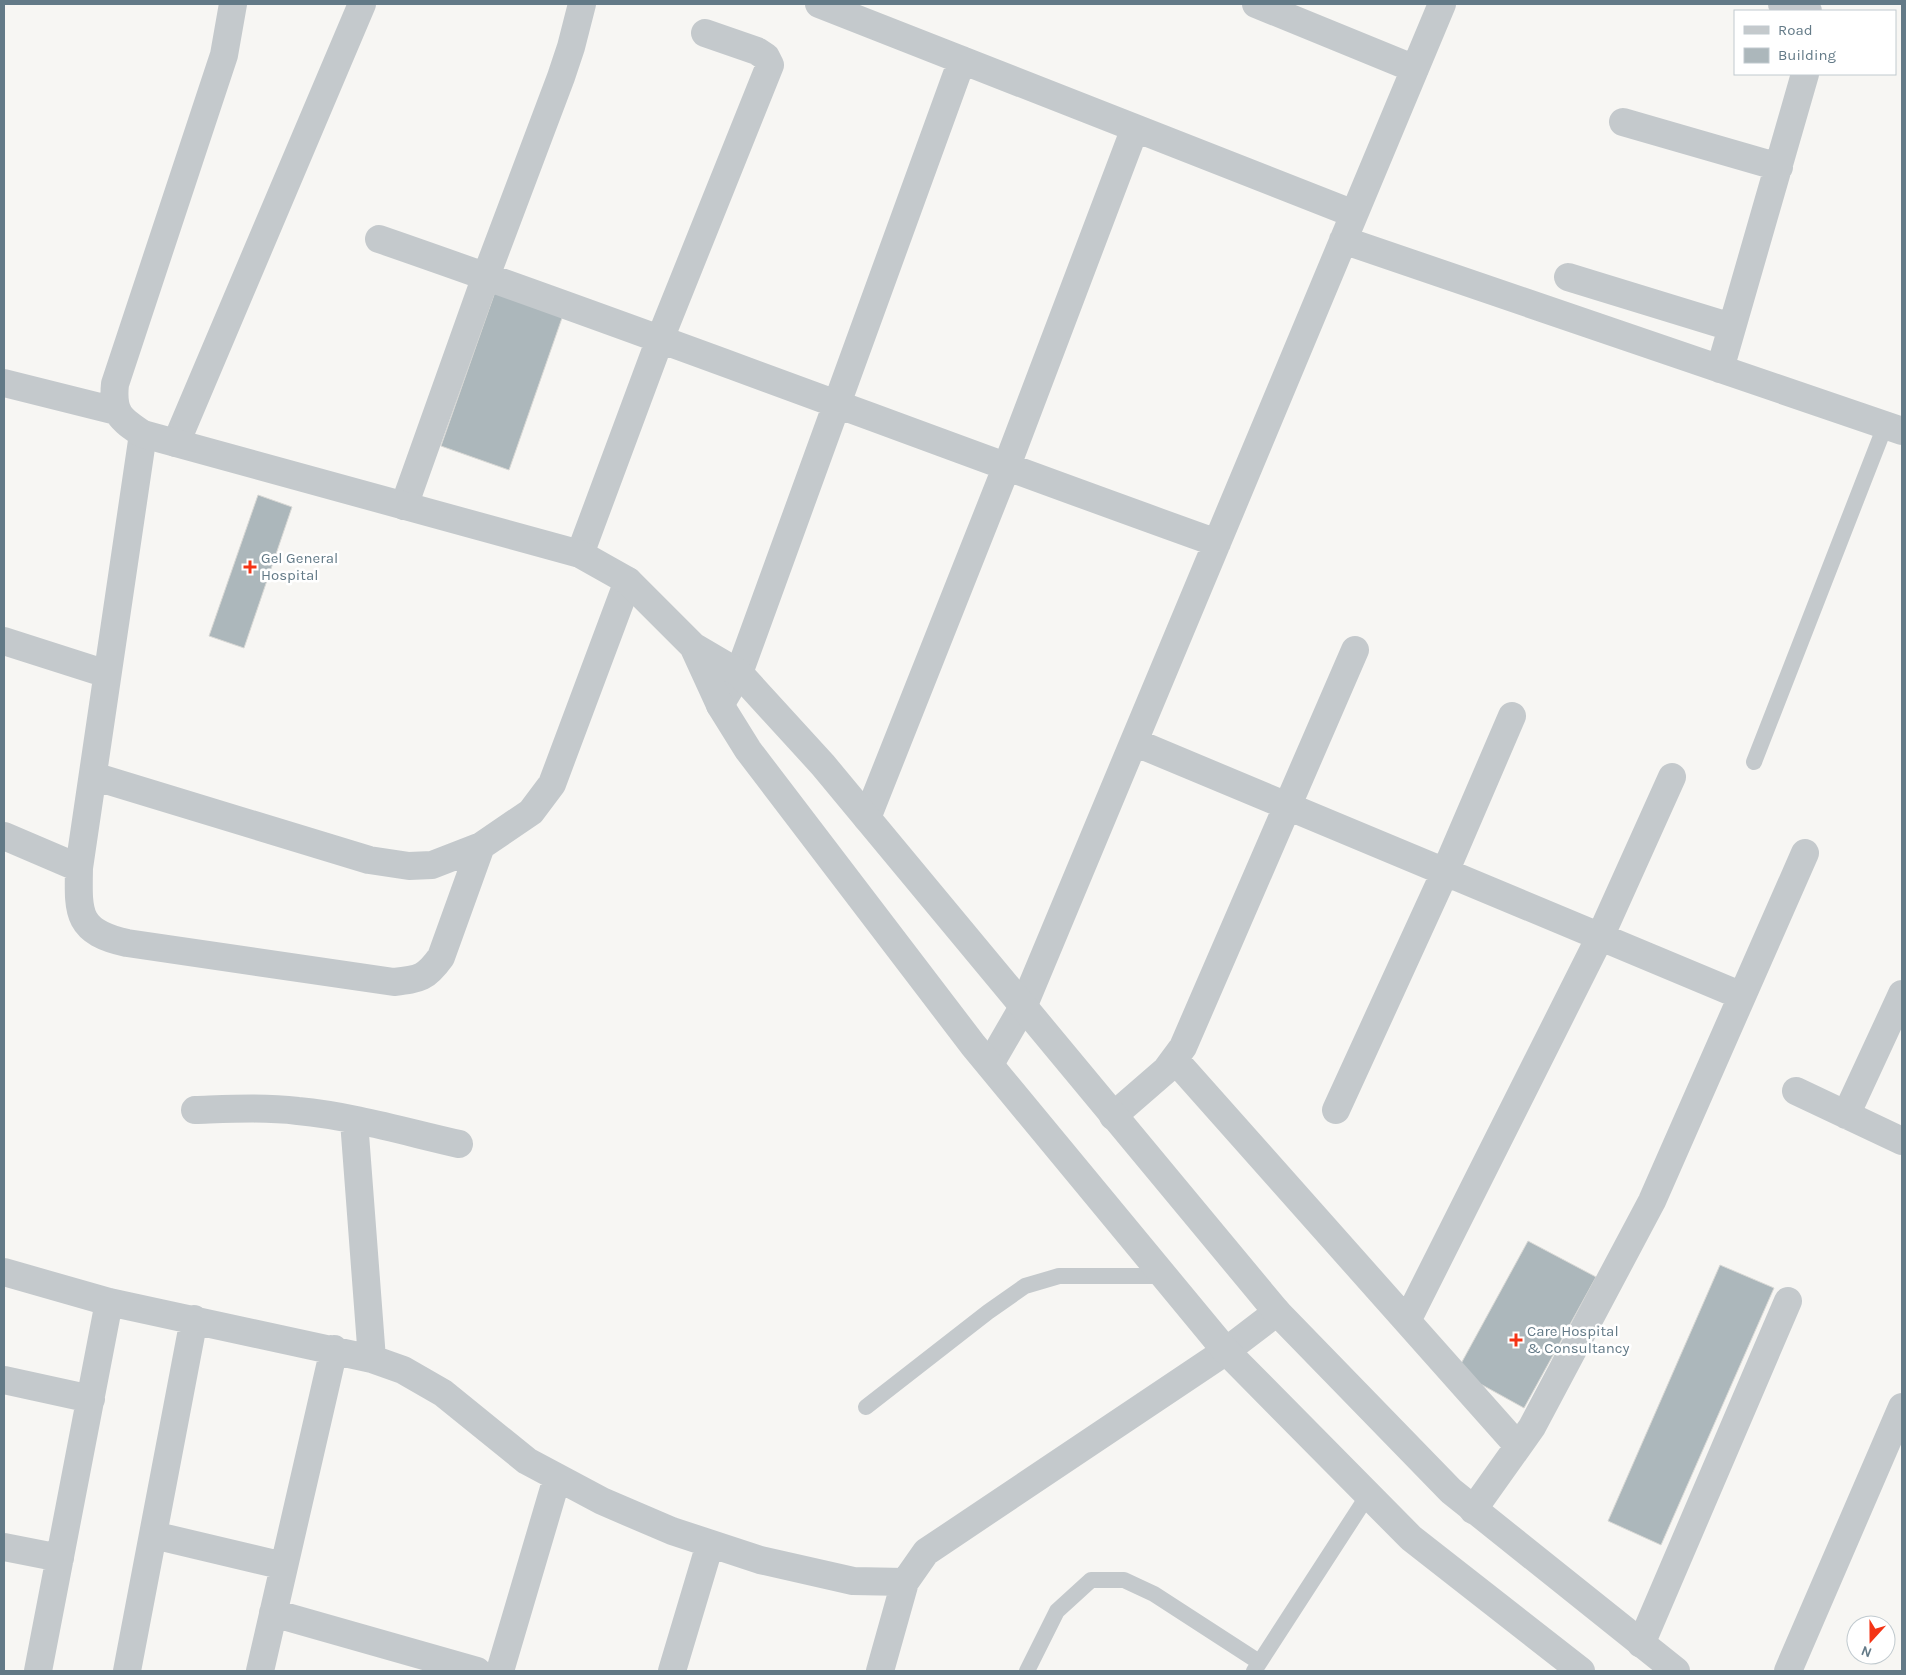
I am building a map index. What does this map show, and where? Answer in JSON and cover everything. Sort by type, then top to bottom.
[{"type":"street","points":[[233,4],[224,55],[114,384],[116,411],[127,424],[143,434],[580,554],[628,581],[693,646],[738,673],[823,765],[1277,1312],[1451,1491],[1676,1671]]},
{"type":"street","points":[[176,443],[362,4]]},
{"type":"street","points":[[404,506],[486,276],[561,77],[571,48],[582,4]]},
{"type":"street","points":[[823,4],[1354,214]]},
{"type":"street","points":[[1256,4],[1415,69]]},
{"type":"street","points":[[990,1064],[1023,1007],[1442,4]]},
{"type":"street","points":[[1782,4],[1804,10]]},
{"type":"street","points":[[580,554],[660,339],[770,65],[766,57],[757,51],[705,33]]},
{"type":"street","points":[[720,705],[738,673],[962,60]]},
{"type":"street","points":[[1720,369],[1805,75]]},
{"type":"street","points":[[1623,122],[1779,168]]},
{"type":"street","points":[[866,818],[1006,468],[1135,128]]},
{"type":"street","points":[[379,238],[660,339],[1006,468],[1217,543]]},
{"type":"street","points":[[1343,240],[1894,428]]},
{"type":"street","points":[[1568,276],[1731,327]]},
{"type":"street","points":[[4,383],[116,411]]},
{"type":"street","points":[[143,434],[79,868],[79,908],[84,922],[111,939],[394,982],[414,980],[430,973],[441,957],[481,846]]},
{"type":"street","points":[[93,776],[369,860],[409,866],[432,865],[481,846],[531,812],[552,784],[628,581]]},
{"type":"street","points":[[4,641],[107,674]]},
{"type":"street","points":[[693,646],[720,705],[748,750],[990,1064],[1226,1351],[1412,1538],[1581,1671]]},
{"type":"street","points":[[1113,1116],[1166,1070],[1183,1047],[1355,650]]},
{"type":"street","points":[[1336,1110],[1445,872],[1512,716]]},
{"type":"street","points":[[1134,742],[1742,996]]},
{"type":"street","points":[[1407,1321],[1600,936],[1672,776]]},
{"type":"street","points":[[4,836],[79,868]]},
{"type":"street","points":[[1474,1510],[1532,1427],[1652,1201],[1805,853]]},
{"type":"street","points":[[1846,1115],[1902,994]]},
{"type":"street","points":[[1175,1060],[1518,1446]]},
{"type":"street","points":[[1796,1091],[1902,1141]]},
{"type":"street","points":[[195,1110],[266,1108],[298,1110],[459,1144]]},
{"type":"street","points":[[354,1121],[372,1358]]},
{"type":"street","points":[[4,1272],[109,1302],[372,1358],[403,1370],[443,1394],[527,1461],[602,1501],[672,1531],[760,1560],[853,1581],[905,1582]]},
{"type":"street","points":[[1641,1644],[1788,1301]]},
{"type":"street","points":[[38,1671],[109,1302]]},
{"type":"street","points":[[880,1671],[905,1582],[926,1552],[1226,1351],[1277,1312]]},
{"type":"street","points":[[126,1671],[194,1319]]},
{"type":"street","points":[[260,1671],[334,1349]]},
{"type":"street","points":[[4,1380],[91,1399]]},
{"type":"street","points":[[1788,1671],[1902,1407]]},
{"type":"street","points":[[500,1671],[557,1478]]},
{"type":"street","points":[[153,1535],[284,1566]]},
{"type":"street","points":[[672,1671],[710,1544]]},
{"type":"street","points":[[4,1546],[60,1558]]},
{"type":"street","points":[[274,1613],[476,1671]]},
{"type":"lane","points":[[1754,762],[1894,428]]},
{"type":"lane","points":[[866,1407],[988,1312],[1025,1286],[1059,1276],[1164,1276]]},
{"type":"lane","points":[[1027,1671],[1057,1611],[1091,1580],[1124,1580],[1154,1594],[1256,1667],[1368,1495]]},
{"type":"building","points":[[495,292],[563,315],[509,470],[441,446]]},
{"type":"building","points":[[258,495],[292,507],[244,648],[209,636]]},
{"type":"building","points":[[1528,1241],[1596,1277],[1524,1408],[1457,1371]]},
{"type":"building","points":[[1720,1265],[1774,1288],[1661,1545],[1608,1521]]},
{"type":"place","name":"Gel General Hospital","points":[[250,567]]},
{"type":"place","name":"Care Hospital & Consultancy","points":[[1516,1340]]}]
